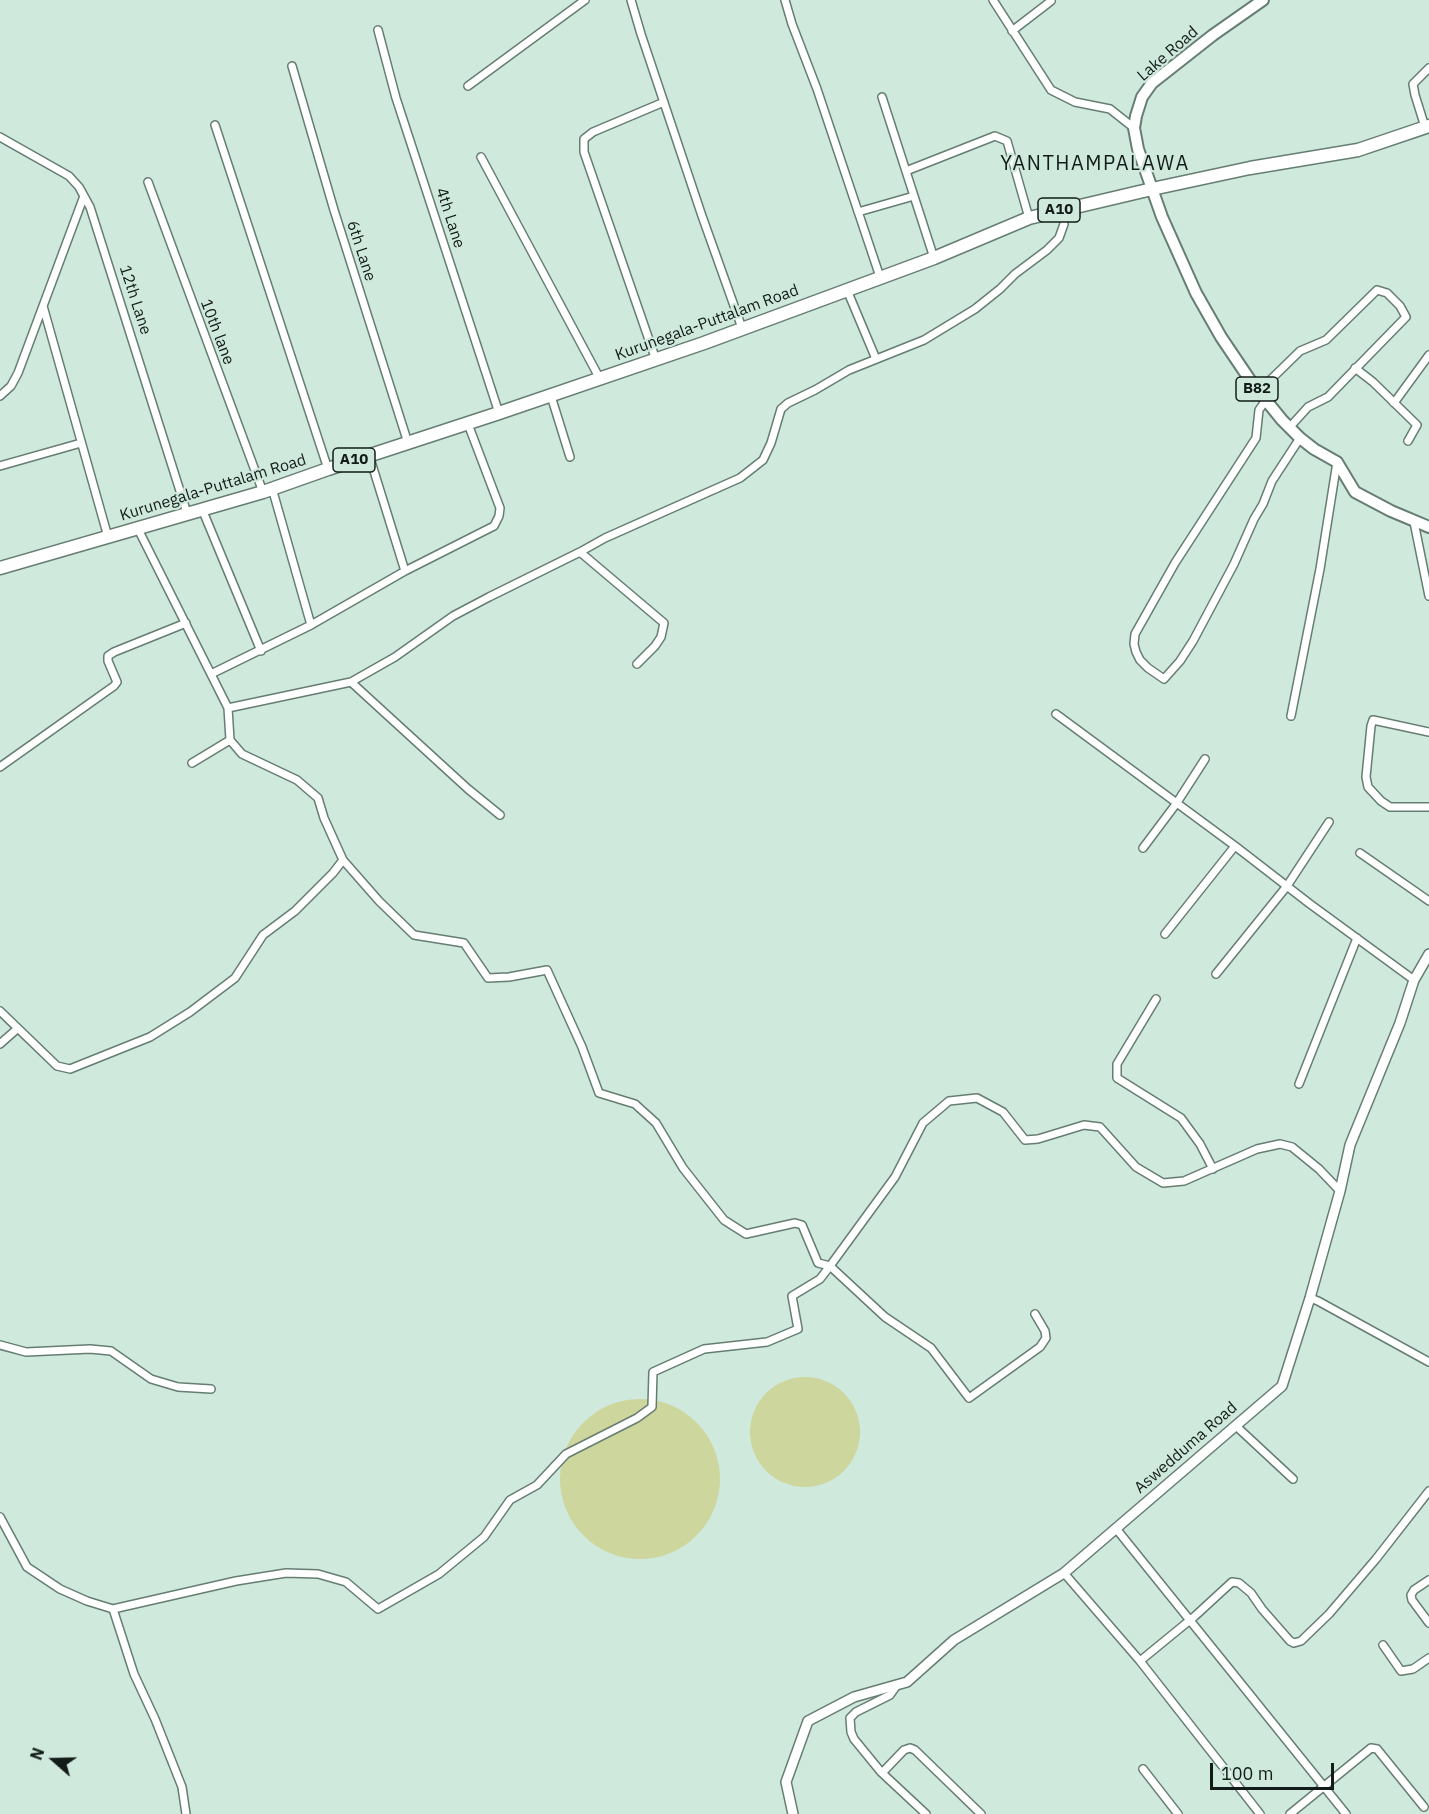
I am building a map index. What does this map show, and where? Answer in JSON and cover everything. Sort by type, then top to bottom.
[{"type":"highway","name":"Kurunegala-Puttalam Road","points":[[0,568],[267,490],[551,396],[934,258],[1029,218],[1250,168],[1358,150],[1427,127]]},
{"type":"main road","name":"Lake Road","points":[[1152,189],[1138,149],[1134,128],[1142,97],[1152,83],[1213,35],[1263,0]]},
{"type":"main road","name":"B82","points":[[1152,189],[1166,227],[1196,293],[1221,337],[1289,428],[1314,449],[1337,462],[1355,492],[1414,522],[1429,527]]},
{"type":"street","points":[[468,86],[585,0]]},
{"type":"street","points":[[632,0],[641,34],[702,216],[742,328]]},
{"type":"street","points":[[785,0],[880,277]]},
{"type":"street","points":[[993,0],[1051,90],[1075,102],[1110,109],[1134,128]]},
{"type":"street","points":[[1012,31],[1051,1]]},
{"type":"street","name":"4th Lane","points":[[378,30],[396,98],[499,413]]},
{"type":"street","name":"6th Lane","points":[[292,66],[334,210],[408,443]]},
{"type":"street","points":[[1427,127],[1413,84],[1429,68]]},
{"type":"street","points":[[882,97],[934,258]]},
{"type":"street","points":[[656,360],[584,152],[584,139],[593,132],[664,102]]},
{"type":"street","points":[[215,125],[328,469]]},
{"type":"street","points":[[906,171],[995,136],[1007,141],[1029,218]]},
{"type":"street","name":"12th Lane","points":[[0,137],[69,176],[90,207],[187,513]]},
{"type":"street","points":[[481,157],[600,379]]},
{"type":"street","name":"10th lane","points":[[148,182],[267,490],[311,625]]},
{"type":"street","points":[[0,396],[11,386],[18,373],[84,196]]},
{"type":"street","points":[[858,212],[914,196]]},
{"type":"street","points":[[228,708],[351,682],[395,657],[453,616],[489,597],[605,538],[740,478],[763,460],[781,409],[788,403],[849,370],[924,340],[975,309],[1059,238],[1064,224],[1063,209]]},
{"type":"street","points":[[847,290],[876,359]]},
{"type":"street","points":[[1289,428],[1308,407],[1328,397],[1406,317],[1400,306],[1387,293],[1377,290],[1326,340],[1300,351],[1263,395],[1256,438],[1175,563],[1135,634],[1134,644],[1140,660],[1164,679],[1193,641],[1229,574],[1272,480],[1300,438]]},
{"type":"street","points":[[43,306],[108,537]]},
{"type":"street","points":[[1394,403],[1429,355]]},
{"type":"street","points":[[1355,368],[1417,425],[1408,441]]},
{"type":"street","points":[[551,396],[570,457]]},
{"type":"street","points":[[211,674],[311,625],[405,572],[494,526],[500,508],[468,424]]},
{"type":"street","points":[[0,466],[81,443]]},
{"type":"street","points":[[369,455],[405,572]]},
{"type":"street","points":[[1291,716],[1320,569],[1337,462]]},
{"type":"street","points":[[202,509],[261,651]]},
{"type":"street","points":[[1414,522],[1429,596]]},
{"type":"street","points":[[138,529],[228,708],[230,740],[242,754],[297,780],[318,798],[343,861],[414,935],[464,943],[488,978],[509,977],[547,970],[582,1047],[599,1093],[635,1104],[656,1123],[683,1168],[724,1220],[746,1234],[795,1223],[802,1225],[818,1263],[830,1266],[885,1317],[931,1348],[969,1398],[1040,1347],[1046,1338],[1045,1331],[1035,1314]]},
{"type":"street","points":[[580,552],[664,623],[661,637],[637,664]]},
{"type":"street","points":[[0,767],[114,686],[117,682],[108,656],[186,623]]},
{"type":"street","points":[[351,682],[468,789],[500,815]]},
{"type":"street","points":[[1056,714],[1414,980]]},
{"type":"street","points":[[1429,732],[1373,720],[1366,777],[1368,787],[1390,807],[1429,807]]},
{"type":"street","points":[[192,763],[230,740]]},
{"type":"street","points":[[1143,848],[1176,804],[1205,759]]},
{"type":"street","points":[[1216,974],[1287,886],[1329,822]]},
{"type":"street","points":[[1165,934],[1235,846]]},
{"type":"street","points":[[1360,853],[1429,901]]},
{"type":"street","points":[[0,1011],[57,1066],[70,1069],[150,1037],[190,1012],[235,978],[263,935],[295,911],[343,861]]},
{"type":"street","points":[[1299,1084],[1357,938]]},
{"type":"street","name":"Aswedduma Road","points":[[793,1814],[786,1782],[808,1721],[854,1697],[907,1682],[954,1640],[1064,1574],[1282,1386],[1310,1298],[1340,1191],[1350,1145],[1400,1023],[1414,980],[1429,954]]},
{"type":"street","points":[[1156,999],[1117,1064],[1117,1078],[1181,1118],[1200,1144],[1213,1169]]},
{"type":"street","points":[[0,1044],[17,1029]]},
{"type":"street","points":[[0,1517],[27,1567],[60,1589],[87,1601],[113,1608],[236,1581],[286,1573],[318,1574],[346,1582],[378,1609],[439,1574],[484,1537],[510,1500],[537,1485],[566,1454],[637,1418],[652,1407],[654,1372],[704,1349],[767,1342],[798,1329],[792,1296],[820,1279],[895,1177],[923,1124],[949,1101],[977,1098],[1003,1112],[1025,1140],[1038,1139],[1084,1125],[1100,1127],[1136,1167],[1163,1183],[1184,1181],[1257,1149],[1280,1144],[1292,1147],[1319,1169],[1340,1191]]},
{"type":"street","points":[[1310,1298],[1429,1362]]},
{"type":"street","points":[[0,1355],[3,1346],[26,1352],[82,1349],[111,1351],[151,1379],[178,1388],[211,1389]]},
{"type":"street","points":[[1236,1426],[1293,1479]]},
{"type":"street","points":[[1140,1661],[1232,1582],[1239,1583],[1251,1593],[1290,1641],[1294,1643],[1301,1641],[1329,1614],[1376,1559],[1429,1491]]},
{"type":"street","points":[[1118,1531],[1346,1814]]},
{"type":"street","points":[[1064,1574],[1140,1661],[1261,1814]]},
{"type":"street","points":[[1429,1580],[1414,1590],[1411,1595],[1412,1600],[1429,1623]]},
{"type":"street","points":[[113,1608],[134,1674],[182,1787],[186,1814]]},
{"type":"street","points":[[1383,1645],[1401,1671],[1413,1669],[1429,1658]]},
{"type":"street","points":[[897,1685],[890,1695],[856,1712],[850,1718],[851,1732],[882,1773],[926,1814]]},
{"type":"street","points":[[882,1773],[904,1750],[910,1748],[915,1750],[981,1814]]},
{"type":"street","points":[[1290,1814],[1371,1748],[1377,1749],[1424,1807]]},
{"type":"street","points":[[1143,1769],[1178,1814]]},
{"type":"green space","points":[[805,1377],[826,1382],[844,1393],[855,1411],[860,1432],[855,1453],[844,1471],[826,1482],[805,1487],[784,1482],[766,1471],[755,1453],[750,1432],[755,1411],[766,1393],[784,1382]]},
{"type":"green space","points":[[640,1399],[656,1400],[671,1405],[685,1412],[697,1422],[707,1434],[714,1448],[719,1463],[719,1495],[714,1510],[707,1524],[697,1536],[685,1546],[671,1553],[656,1558],[640,1559],[624,1558],[609,1553],[595,1546],[583,1536],[573,1524],[566,1510],[561,1495],[560,1479],[561,1463],[566,1448],[573,1434],[583,1422],[595,1412],[609,1405],[624,1400]]},
{"type":"district","name":"YANTHAMPALAWA","points":[[1095,164]]}]
